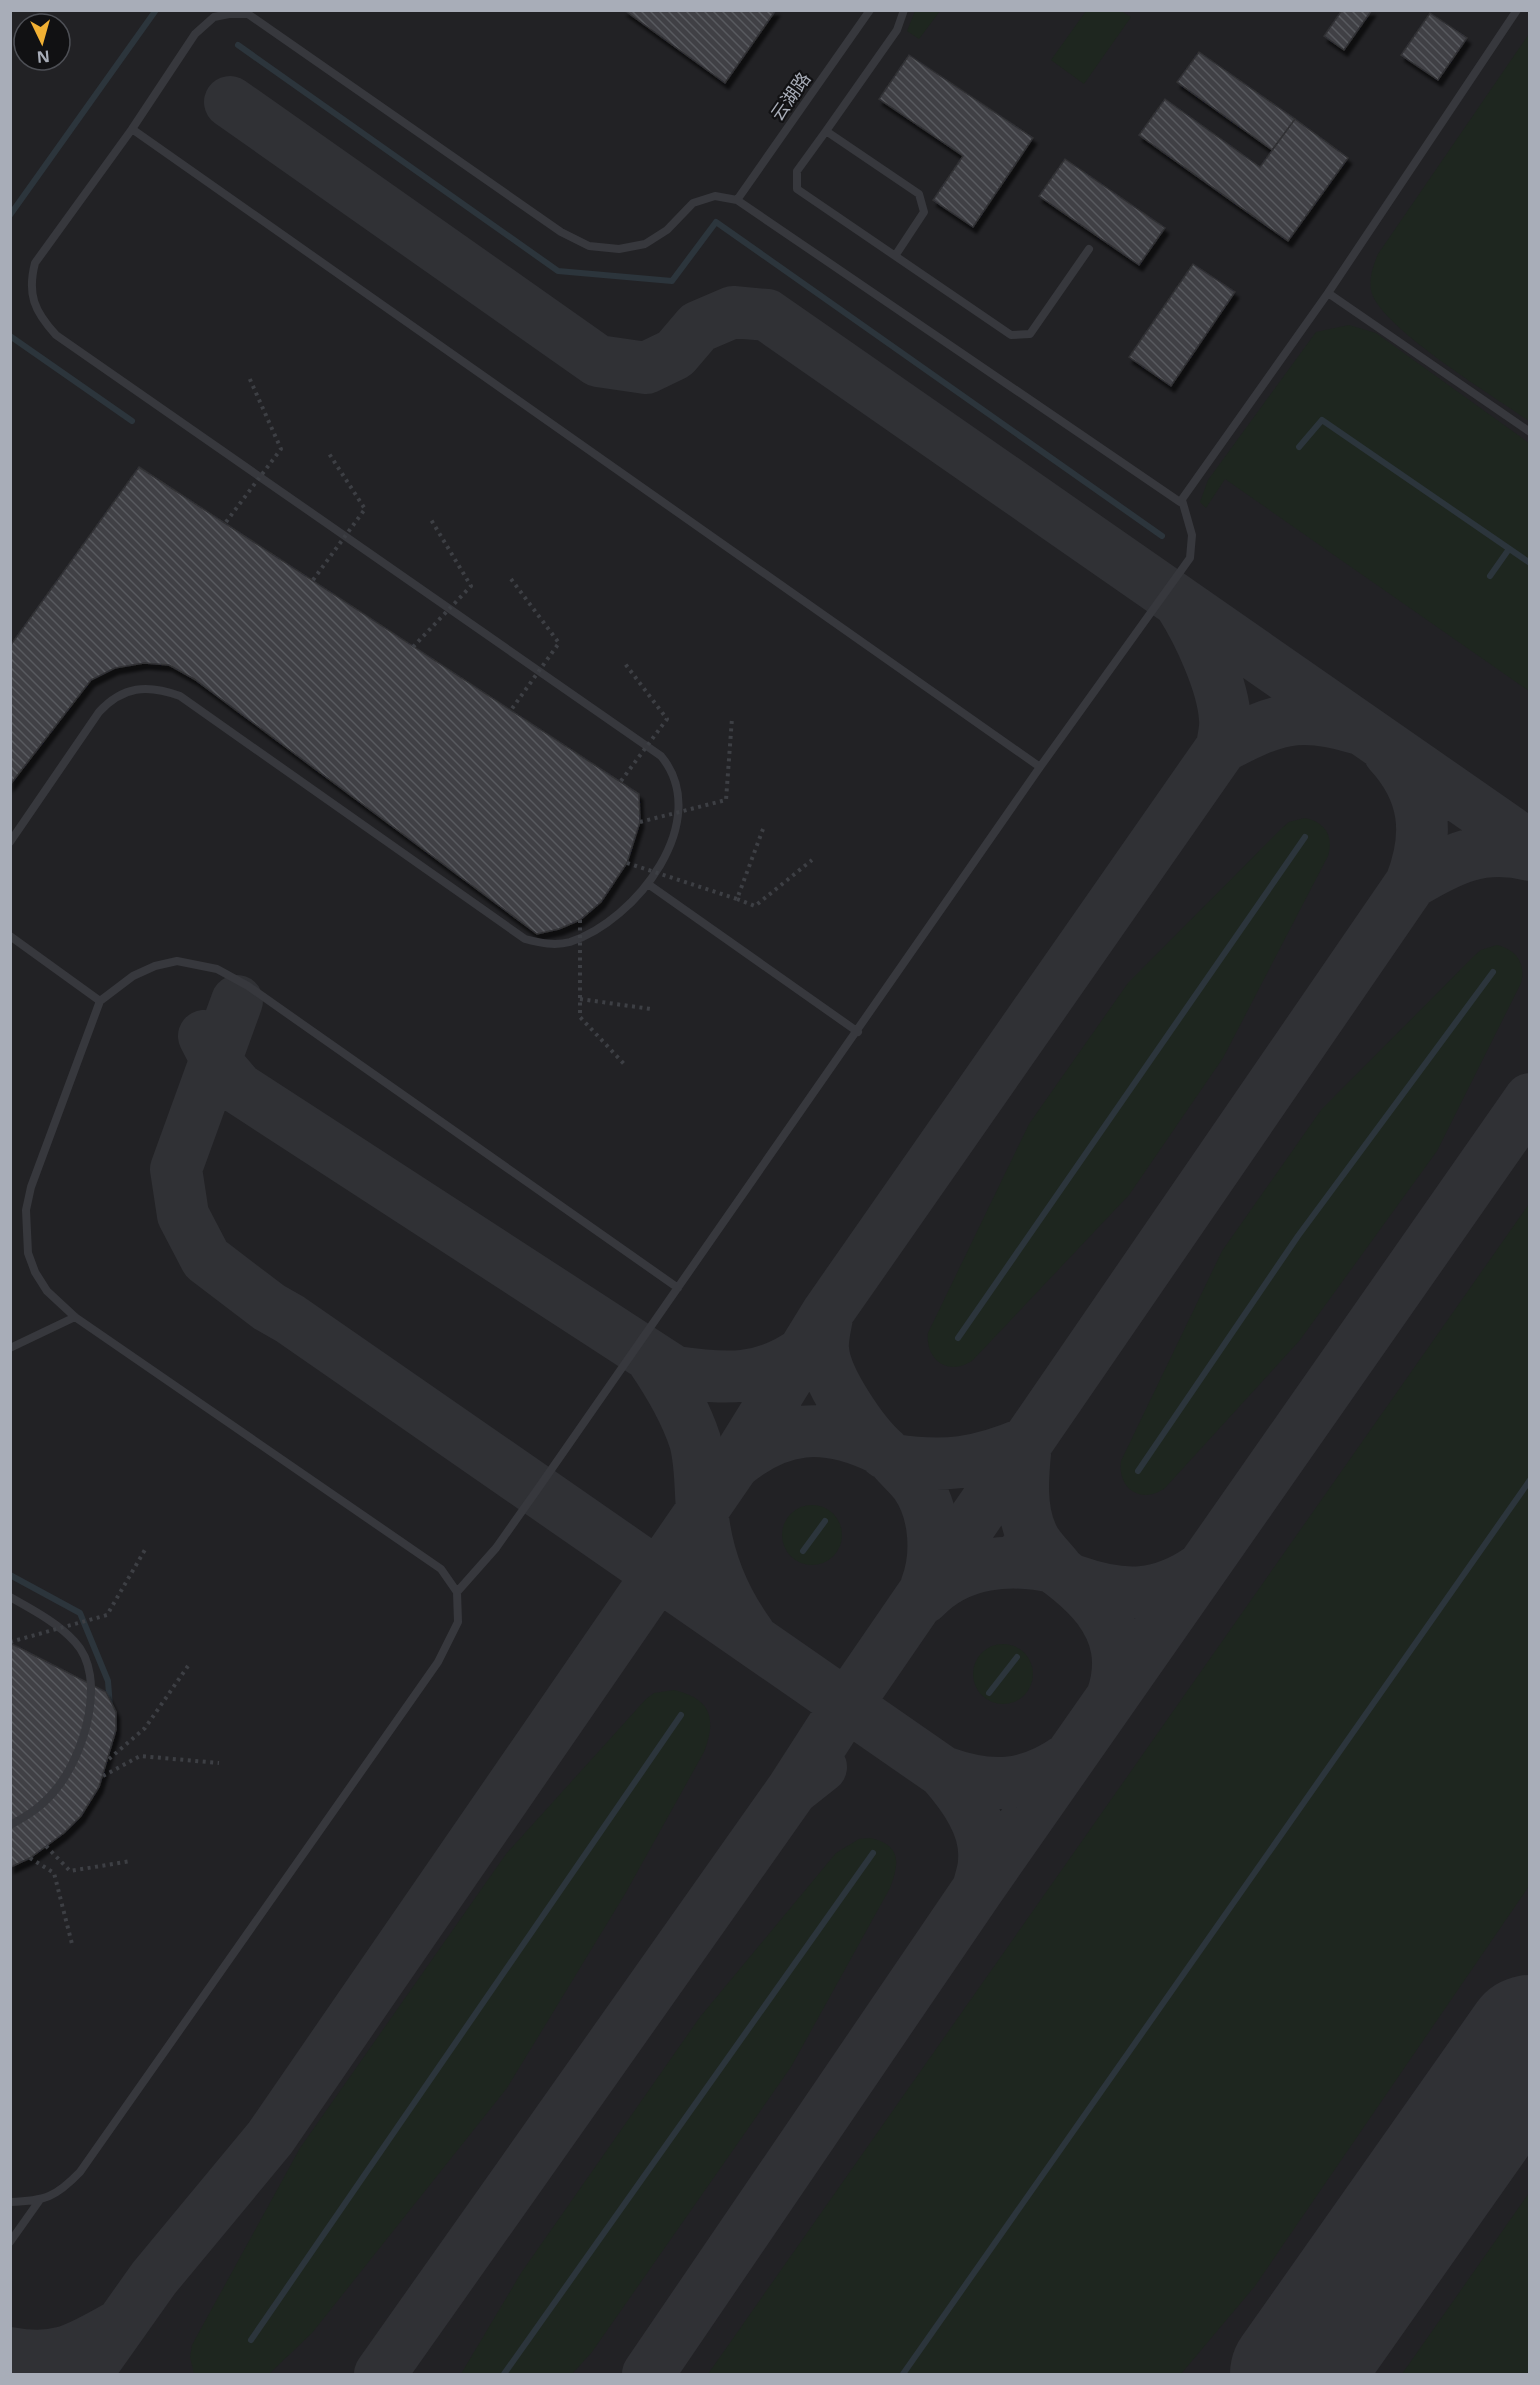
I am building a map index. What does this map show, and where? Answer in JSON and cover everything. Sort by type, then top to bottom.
[{"type":"lane","name":"云湖路","points":[[736,200],[870,10]]},
{"type":"lane","points":[[904,10],[897,30],[797,171],[797,189],[1011,335],[1030,334],[1089,249]]},
{"type":"lane","points":[[1182,500],[1328,293],[1517,10]]},
{"type":"lane","points":[[10,842],[99,712],[111,699],[135,690],[158,688],[180,696],[525,939],[544,945],[569,942],[597,930],[620,913],[648,884],[669,850],[679,800],[678,785],[672,769],[661,756],[56,335],[43,321],[33,300],[30,282],[35,263],[132,129],[195,34],[214,17],[230,14],[248,15],[561,232],[589,246],[619,249],[645,244],[667,230],[693,203],[715,195],[736,200],[1170,496],[1180,502],[1182,500]]},
{"type":"lane","points":[[132,129],[1040,767]]},
{"type":"lane","points":[[826,131],[919,194],[924,212],[895,256]]},
{"type":"lane","points":[[1328,293],[1530,432]]},
{"type":"lane","points":[[457,1592],[503,1538],[858,1032],[1040,767],[1190,558],[1192,535],[1182,500]]},
{"type":"lane","points":[[648,884],[858,1032]]},
{"type":"lane","points":[[10,936],[100,1001]]},
{"type":"lane","points":[[10,2202],[39,2201],[62,2191],[80,2172],[438,1662],[458,1622],[457,1592],[441,1569],[75,1317],[47,1291],[35,1272],[28,1253],[26,1210],[30,1188],[100,1001],[114,988],[154,966],[177,962],[217,969],[258,993],[678,1288]]},
{"type":"lane","points":[[10,1348],[75,1317]]},
{"type":"lane","points":[[10,1598],[43,1616],[76,1643],[91,1671],[90,1716],[78,1752],[58,1787],[33,1813],[10,1825]]},
{"type":"lane","points":[[10,2242],[39,2201]]},
{"type":"path","points":[[226,522],[281,449],[248,375]]},
{"type":"path","points":[[313,580],[365,509],[328,452]]},
{"type":"path","points":[[413,647],[471,586],[430,518]]},
{"type":"path","points":[[511,579],[559,643],[511,710]]},
{"type":"path","points":[[621,781],[666,719],[623,661]]},
{"type":"path","points":[[640,822],[726,800],[732,718]]},
{"type":"path","points":[[736,899],[762,829]]},
{"type":"path","points":[[627,862],[755,906],[812,860]]},
{"type":"path","points":[[580,920],[580,1017],[626,1066]]},
{"type":"path","points":[[580,999],[651,1009]]},
{"type":"path","points":[[10,1642],[107,1615],[146,1548]]},
{"type":"path","points":[[109,1759],[145,1728],[188,1666]]},
{"type":"path","points":[[102,1776],[140,1756],[219,1763]]},
{"type":"path","points":[[46,1846],[70,1871],[131,1862]]},
{"type":"path","points":[[30,1858],[54,1873],[72,1944]]},
{"type":"shaded area","points":[[11,11],[1529,11],[1529,2374],[11,2374]]},
{"type":"shaded area","points":[[915,11],[940,11],[919,39],[907,31]]},
{"type":"shaded area","points":[[1086,11],[1121,11],[1131,17],[1084,84],[1051,60]]},
{"type":"shaded area","points":[[1529,34],[1529,421],[1415,341],[1378,305],[1371,286],[1372,272],[1378,254]]},
{"type":"shaded area","points":[[1349,325],[1376,333],[1529,443],[1529,691],[1225,479],[1206,508],[1200,502],[1208,480],[1316,332]]},
{"type":"shaded area","points":[[1305,818],[1318,823],[1326,831],[1330,842],[1328,856],[1223,1058],[1129,1195],[973,1360],[956,1367],[941,1363],[931,1351],[928,1333],[1029,1124],[1128,983],[1282,828],[1289,822]]},
{"type":"shaded area","points":[[1497,945],[1515,954],[1521,964],[1521,983],[1437,1151],[1300,1340],[1165,1488],[1148,1495],[1133,1491],[1123,1479],[1121,1461],[1222,1251],[1321,1110],[1474,956],[1481,950]]},
{"type":"shaded area","points":[[1529,1204],[1529,1886],[1255,2286],[1181,2374],[708,2374]]},
{"type":"shaded area","points":[[806,1505],[818,1505],[829,1510],[837,1518],[842,1535],[840,1547],[829,1560],[818,1565],[806,1565],[795,1560],[787,1552],[782,1541],[782,1529],[787,1518],[795,1510]]},
{"type":"shaded area","points":[[997,1644],[1009,1644],[1020,1649],[1028,1657],[1033,1674],[1031,1686],[1020,1699],[1009,1704],[997,1704],[986,1699],[978,1691],[973,1680],[973,1668],[978,1657],[986,1649]]},
{"type":"shaded area","points":[[674,1690],[696,1699],[708,1712],[710,1729],[704,1752],[625,1894],[507,2088],[312,2333],[269,2374],[194,2374],[190,2357],[192,2345],[300,2148],[506,1854],[646,1699],[654,1693]]},
{"type":"shaded area","points":[[870,1838],[888,1845],[893,1850],[896,1863],[890,1888],[791,2067],[592,2352],[572,2374],[461,2374],[521,2273],[700,2017],[836,1853],[859,1839]]},
{"type":"shaded area","points":[[1529,2193],[1529,2374],[1402,2374]]},
{"type":"building","points":[[624,10],[776,10],[725,83]]},
{"type":"building","points":[[1342,10],[1372,10],[1344,50],[1324,36]]},
{"type":"building","points":[[1430,13],[1467,38],[1438,80],[1401,55]]},
{"type":"building","points":[[1199,52],[1295,119],[1272,150],[1177,82]]},
{"type":"building","points":[[909,55],[1033,138],[973,227],[933,200],[963,156],[879,99]]},
{"type":"building","points":[[1165,99],[1260,167],[1295,119],[1348,158],[1288,241],[1139,135]]},
{"type":"building","points":[[1065,159],[1165,228],[1139,265],[1039,196]]},
{"type":"building","points":[[1193,264],[1235,292],[1171,386],[1129,357]]},
{"type":"building","points":[[139,467],[639,794],[640,822],[627,863],[601,902],[580,920],[559,929],[537,934],[194,679],[169,665],[144,663],[115,668],[91,680],[10,785],[10,646]]},
{"type":"building","points":[[10,1643],[106,1692],[116,1712],[116,1730],[99,1787],[81,1816],[64,1833],[30,1858],[11,1867]]},
{"type":"waterway","points":[[10,215],[156,10]]},
{"type":"waterway","points":[[238,45],[558,271],[672,281],[716,222],[1162,536]]},
{"type":"waterway","points":[[10,336],[132,421]]},
{"type":"waterway","points":[[1299,447],[1322,420],[1530,563]]},
{"type":"waterway","points":[[1490,576],[1509,549]]},
{"type":"waterway","points":[[958,1338],[1305,837]]},
{"type":"waterway","points":[[1138,1471],[1298,1236],[1493,972]]},
{"type":"waterway","points":[[903,2374],[1530,1480]]},
{"type":"waterway","points":[[803,1551],[825,1521]]},
{"type":"waterway","points":[[10,1575],[80,1613],[108,1681],[110,1707]]},
{"type":"waterway","points":[[989,1693],[1017,1657]]},
{"type":"waterway","points":[[251,2340],[681,1715]]},
{"type":"waterway","points":[[504,2374],[873,1853]]},
{"type":"taxiway","points":[[230,102],[598,361],[646,368],[675,354],[698,327],[733,312],[767,315],[1530,846]]},
{"type":"taxiway","points":[[1181,605],[1202,644],[1220,691],[1225,722],[1222,747]]},
{"type":"taxiway","points":[[736,1461],[828,1312],[1222,747],[1256,730],[1286,721],[1318,720],[1356,728]]},
{"type":"taxiway","points":[[1389,752],[1411,782],[1421,814],[1421,847],[1411,883]]},
{"type":"taxiway","points":[[792,1790],[846,1706],[1411,883],[1468,855],[1497,851],[1530,855]]},
{"type":"taxiway","points":[[237,1001],[176,1169],[183,1215],[206,1259],[269,1307],[290,1319],[943,1772],[966,1802],[982,1836],[984,1864],[978,1889]]},
{"type":"taxiway","points":[[204,1036],[220,1067],[238,1088],[675,1372],[710,1376],[743,1376],[774,1368],[805,1351]]},
{"type":"taxiway","points":[[648,2374],[978,1889],[1530,1099]]},
{"type":"taxiway","points":[[828,1312],[823,1349],[830,1375],[856,1420],[885,1453]]},
{"type":"taxiway","points":[[650,1356],[676,1397],[695,1441],[707,1543],[724,1591],[750,1635]]},
{"type":"taxiway","points":[[86,2374],[154,2278],[270,2138],[734,1464],[769,1441],[804,1432],[821,1431],[840,1434],[879,1448]]},
{"type":"taxiway","points":[[894,1460],[930,1464],[962,1462],[993,1455],[1026,1443],[1023,1490],[1025,1513],[1037,1544],[1057,1568]]},
{"type":"taxiway","points":[[894,1460],[916,1484],[928,1508],[933,1548],[930,1575],[926,1587]]},
{"type":"taxiway","points":[[1026,1549],[1066,1576],[1099,1609],[1110,1628],[1117,1649],[1118,1672],[1112,1697]]},
{"type":"taxiway","points":[[924,1598],[953,1576],[986,1565],[1022,1563],[1057,1568]]},
{"type":"taxiway","points":[[1075,1581],[1109,1590],[1141,1592],[1171,1585],[1202,1568]]},
{"type":"taxiway","points":[[943,1772],[977,1781],[1008,1783],[1038,1775],[1069,1758]]},
{"type":"taxiway","points":[[380,2374],[792,1790],[821,1767]]},
{"type":"taxiway","points":[[1283,2374],[1358,2284]]},
{"type":"taxiway","points":[[10,2353],[42,2356],[68,2351],[120,2325]]},
{"type":"runway","points":[[1295,2374],[1530,2040]]}]
